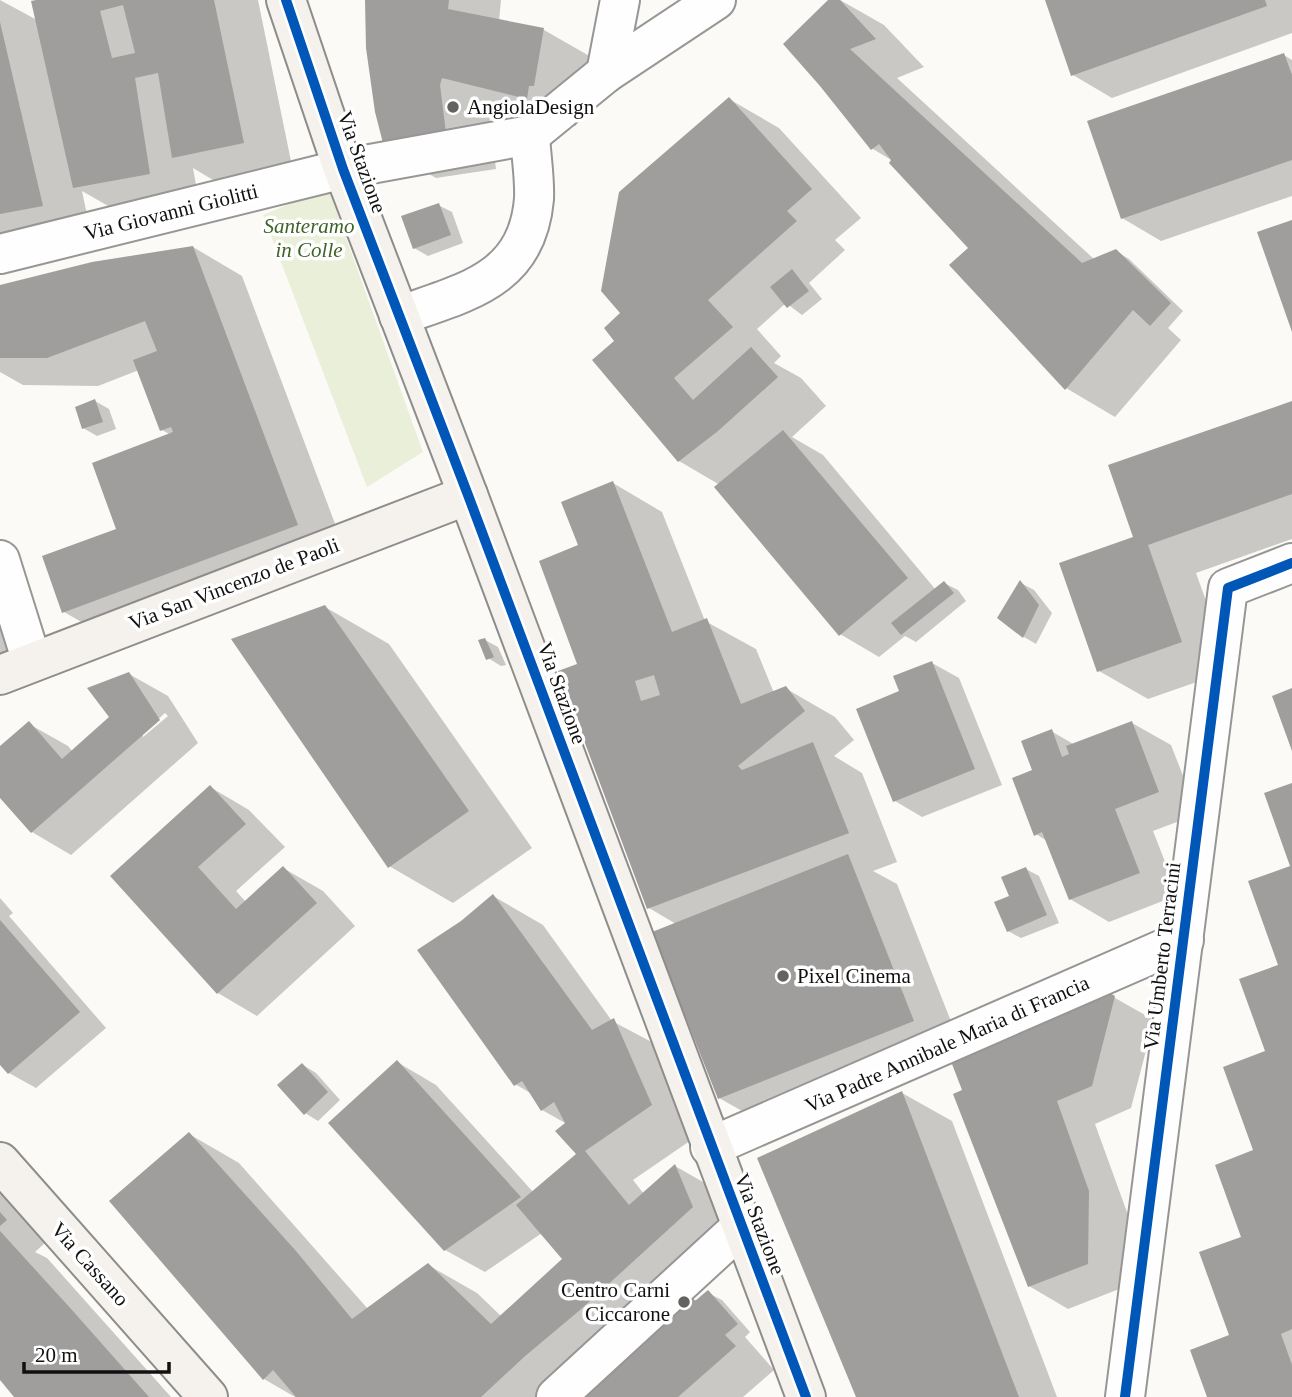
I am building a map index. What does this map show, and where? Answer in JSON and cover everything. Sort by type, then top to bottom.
[{"type":"street","name":"Via Stazione","points":[[286,0],[343,169],[806,1397]]},
{"type":"street","points":[[606,73],[620,0]]},
{"type":"street","points":[[400,316],[491,280],[509,264],[524,244],[531,222],[534,197],[530,135],[606,73],[716,0]]},
{"type":"street","name":"Via Giovanni Giolitti","points":[[0,254],[343,169],[530,135]]},
{"type":"street","name":"Via San Vincenzo de Paoli","points":[[16,668],[468,495]]},
{"type":"street","points":[[0,560],[16,668]]},
{"type":"street","name":"Via Umberto Terracini","points":[[1125,1397],[1228,588],[1292,563]]},
{"type":"street","name":"Via Padre Annibale Maria di Francia","points":[[710,1147],[1184,940]]},
{"type":"street","name":"Via Cassano","points":[[0,1162],[208,1397]]},
{"type":"street","points":[[556,1397],[741,1227]]},
{"type":"green space","name":"Santeramo in Colle","points":[[328,188],[423,452],[367,487],[263,215]]},
{"type":"building","points":[[214,0],[244,143],[172,158],[158,73],[135,78],[150,174],[73,188],[31,1]],"holes":[[[123,5],[135,53],[112,58],[100,11]]]},
{"type":"building","points":[[365,0],[449,0],[448,9],[544,28],[534,86],[529,86],[527,99],[442,78],[440,85],[447,141],[385,151],[375,112],[366,48]]},
{"type":"building","points":[[828,0],[840,0],[876,39],[850,49],[1082,263],[1116,249],[1171,303],[1150,326],[1133,310],[1065,390],[949,265],[968,248],[889,163],[891,160],[879,144],[871,150],[783,44]]},
{"type":"building","points":[[1045,0],[1265,0],[1267,6],[1071,76]]},
{"type":"building","points":[[0,22],[43,206],[0,214]]},
{"type":"building","points":[[1284,53],[1292,75],[1292,160],[1121,219],[1087,121]]},
{"type":"building","points":[[729,97],[812,189],[787,211],[797,221],[708,300],[733,327],[674,378],[693,400],[751,347],[778,377],[718,431],[678,462],[592,360],[614,341],[604,328],[620,313],[601,291],[619,192]]},
{"type":"building","points":[[439,203],[451,235],[413,249],[401,216]]},
{"type":"building","points":[[1292,220],[1292,332],[1257,232]]},
{"type":"building","points":[[193,246],[298,525],[62,613],[42,556],[116,529],[92,463],[173,432],[171,427],[160,431],[133,360],[157,351],[145,321],[47,358],[0,358],[0,285],[92,262]]},
{"type":"building","points":[[792,269],[809,291],[787,308],[770,287]]},
{"type":"building","points":[[95,399],[103,422],[82,429],[75,407]]},
{"type":"building","points":[[1292,401],[1292,494],[1148,545],[1182,642],[1097,672],[1059,563],[1133,537],[1108,465]]},
{"type":"building","points":[[783,430],[908,578],[839,636],[714,487]]},
{"type":"building","points":[[613,481],[672,632],[707,618],[741,704],[786,686],[805,711],[738,766],[742,770],[813,742],[849,833],[647,909],[558,671],[577,664],[539,561],[578,545],[561,502]],"holes":[[[654,675],[660,695],[641,701],[635,681]]]},
{"type":"building","points":[[1020,580],[1039,605],[1023,638],[997,618]]},
{"type":"building","points":[[944,581],[954,593],[901,635],[891,623]]},
{"type":"building","points":[[325,605],[469,811],[388,868],[231,639]]},
{"type":"building","points":[[485,638],[494,657],[486,660],[478,640]]},
{"type":"building","points":[[932,661],[975,769],[893,802],[856,709],[899,691],[893,676]]},
{"type":"building","points":[[129,672],[160,720],[31,833],[0,798],[0,746],[29,721],[62,759],[109,717],[87,688]]},
{"type":"building","points":[[1292,688],[1292,751],[1272,696]]},
{"type":"building","points":[[1132,721],[1159,792],[1115,809],[1140,873],[1069,900],[1042,832],[1034,836],[1012,778],[1032,770],[1021,741],[1052,729],[1062,757],[1069,754],[1066,746]]},
{"type":"building","points":[[1292,783],[1292,1329],[1281,1334],[1292,1365],[1292,1397],[1207,1397],[1190,1350],[1229,1335],[1199,1252],[1241,1237],[1215,1165],[1253,1150],[1223,1067],[1265,1051],[1239,979],[1278,965],[1248,881],[1290,866],[1264,793]]},
{"type":"building","points":[[210,785],[246,824],[198,867],[236,909],[283,866],[317,903],[217,994],[110,876]]},
{"type":"building","name":"Pixel Cinema","points":[[848,854],[914,1021],[718,1099],[652,932]]},
{"type":"building","points":[[1026,867],[1047,915],[1007,932],[994,902],[1009,896],[1001,877]]},
{"type":"building","points":[[493,894],[592,1030],[614,1018],[652,1105],[585,1151],[629,1205],[675,1164],[693,1207],[481,1397],[296,1397],[273,1370],[263,1380],[109,1201],[189,1132],[296,1251],[352,1319],[428,1263],[491,1324],[562,1259],[516,1205],[576,1154],[555,1131],[565,1123],[554,1102],[541,1111],[522,1081],[514,1086],[417,950],[461,921]]},
{"type":"building","points":[[0,920],[80,1012],[8,1074],[0,1065]]},
{"type":"building","points":[[1108,992],[1115,996],[1092,1086],[1057,1101],[1089,1191],[1088,1264],[1028,1287],[953,1094],[962,1090],[952,1064],[956,1053]]},
{"type":"building","points":[[397,1060],[521,1197],[444,1251],[328,1123]]},
{"type":"building","points":[[302,1063],[328,1092],[304,1115],[277,1085]]},
{"type":"building","points":[[902,1091],[1019,1397],[856,1397],[757,1158]]},
{"type":"building","points":[[0,1212],[7,1220],[0,1226]]},
{"type":"building","points":[[0,1231],[149,1397],[14,1397],[0,1380]]},
{"type":"building","points":[[708,1290],[738,1324],[725,1335],[736,1346],[678,1397],[576,1397],[691,1296],[695,1301]]},
{"type":"cycle path","points":[[286,0],[343,169],[806,1397]]},
{"type":"cycle path","points":[[1125,1397],[1228,588],[1292,563]]},
{"type":"place","name":"AngiolaDesign","points":[[453,107]]},
{"type":"place","name":"Pixel Cinema","points":[[783,976]]},
{"type":"place","name":"Centro Carni Ciccarone","points":[[684,1302]]}]
